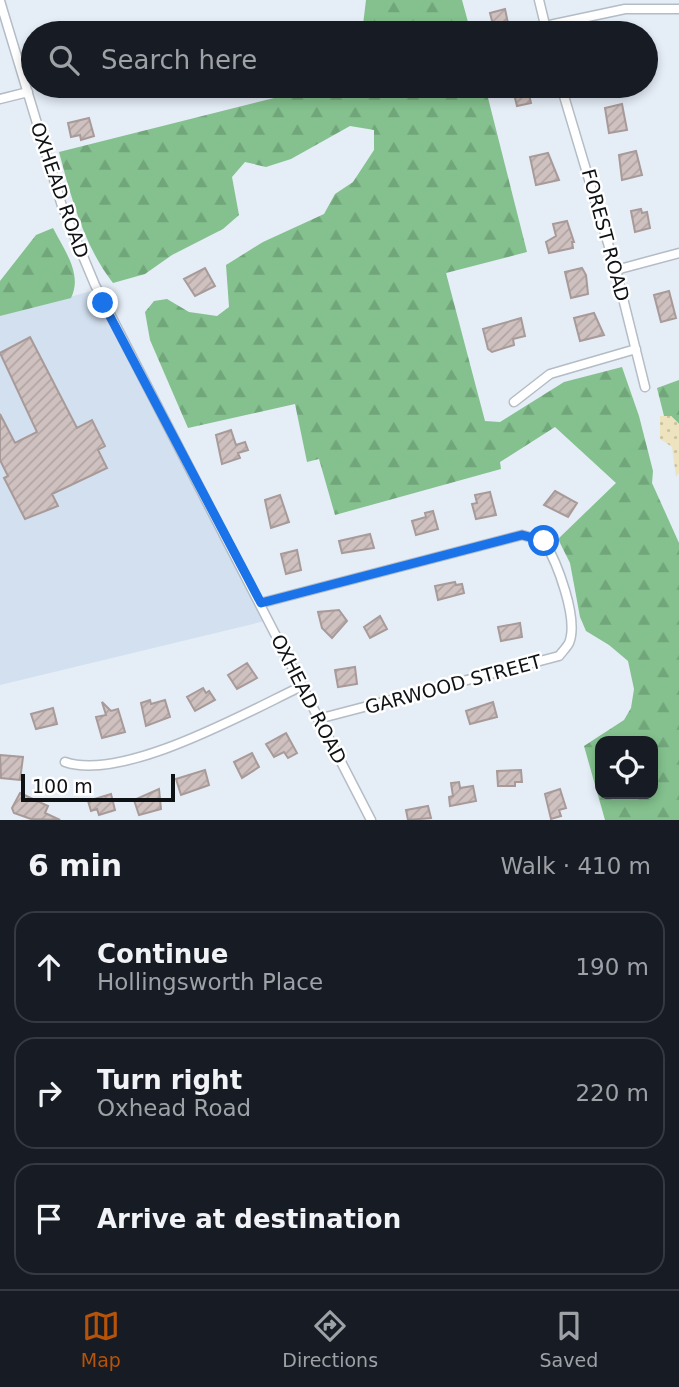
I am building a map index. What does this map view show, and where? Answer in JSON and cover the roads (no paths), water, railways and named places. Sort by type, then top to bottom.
[{"type":"street","points":[[538,0],[544,21]]},
{"type":"street","name":"OXHEAD ROAD","points":[[0,1],[21,69]]},
{"type":"street","points":[[578,21],[625,9],[679,9]]},
{"type":"street","points":[[0,99],[21,94]]},
{"type":"street","name":"OXHEAD ROAD","points":[[30,98],[62,206],[95,285],[371,820]]},
{"type":"street","name":"FOREST ROAD","points":[[565,98],[616,270],[645,387]]},
{"type":"street","points":[[616,270],[679,253]]},
{"type":"street","points":[[514,402],[558,371],[636,349]]},
{"type":"street","name":"GARWOOD STREET","points":[[261,603],[522,535],[544,541],[554,557],[571,616],[570,642],[559,656],[318,719]]},
{"type":"street","points":[[65,762],[94,768],[182,743],[302,686]]}]
